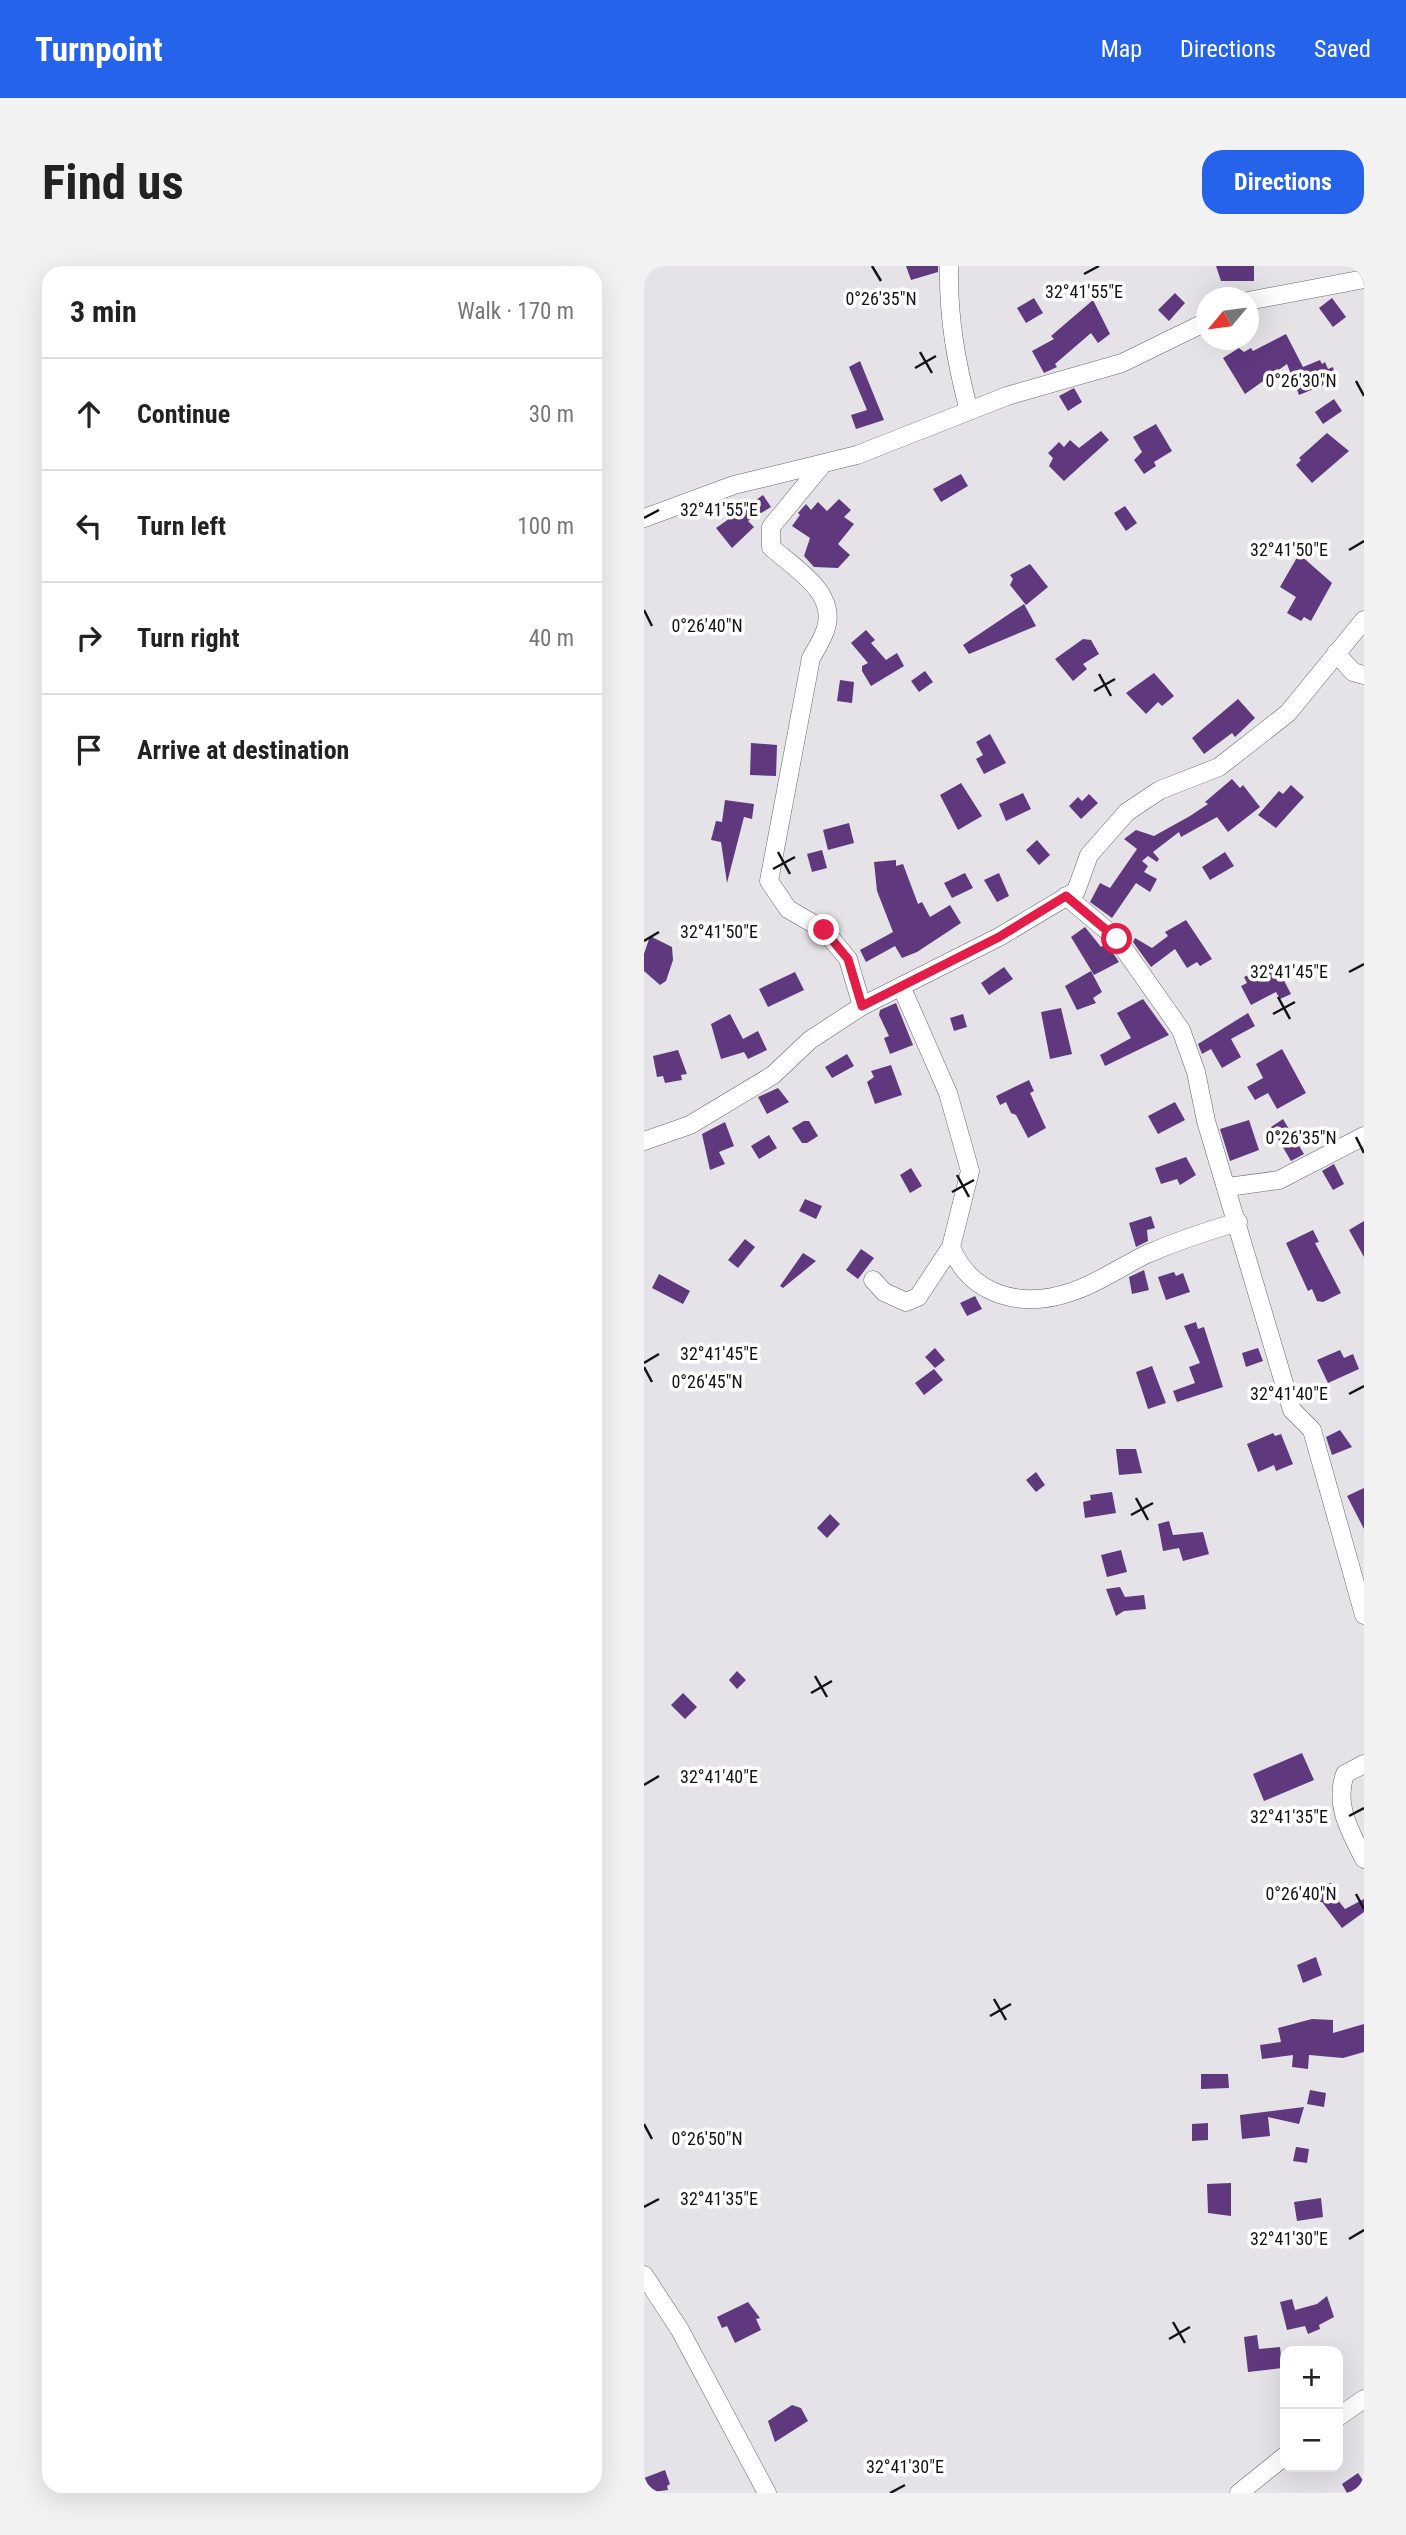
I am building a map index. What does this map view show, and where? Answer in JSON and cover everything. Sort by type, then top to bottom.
[{"type":"street","points":[[949,266],[949,321],[954,358],[969,411]]},
{"type":"street","points":[[1259,299],[1364,279]]},
{"type":"street","points":[[644,518],[734,485],[822,465],[1007,396],[1122,363],[1196,327]]},
{"type":"street","points":[[822,465],[771,527],[771,547],[813,583],[828,606],[827,628],[811,658],[769,881],[788,909],[824,930],[848,959],[862,1006]]},
{"type":"street","points":[[644,1141],[690,1125],[773,1075],[810,1040],[862,1006],[999,937],[1076,891],[1089,855],[1128,812],[1151,794],[1219,767],[1288,713],[1364,620]]},
{"type":"street","points":[[1336,653],[1353,672],[1364,674]]},
{"type":"street","points":[[1066,896],[1117,939],[1181,1030],[1196,1072],[1206,1121],[1228,1187],[1292,1410],[1312,1430],[1364,1615]]},
{"type":"street","points":[[873,1280],[884,1292],[906,1302],[918,1297],[951,1247],[970,1171],[948,1093],[901,986]]},
{"type":"street","points":[[1228,1187],[1279,1180],[1364,1136]]},
{"type":"street","points":[[951,1247],[960,1269],[989,1291],[1017,1300],[1071,1293],[1189,1236],[1238,1222]]},
{"type":"street","points":[[1364,1764],[1345,1774],[1338,1793],[1349,1828],[1364,1860]]},
{"type":"street","points":[[644,2275],[680,2330],[766,2493]]},
{"type":"street","points":[[1343,2414],[1364,2399]]},
{"type":"street","points":[[1239,2493],[1280,2460]]},
{"type":"building","points":[[906,266],[938,266],[938,272],[911,280]]},
{"type":"building","points":[[1216,266],[1254,266],[1254,281],[1221,281]]},
{"type":"building","points":[[1175,293],[1185,303],[1169,321],[1158,310]]},
{"type":"building","points":[[1034,298],[1043,313],[1026,323],[1017,308]]},
{"type":"building","points":[[1332,298],[1346,317],[1333,327],[1319,308]]},
{"type":"building","points":[[1093,300],[1110,334],[1098,343],[1091,333],[1055,364],[1057,367],[1044,373],[1032,351],[1054,339],[1051,336]]},
{"type":"building","points":[[1286,334],[1303,367],[1320,360],[1322,364],[1325,362],[1328,369],[1333,367],[1336,380],[1299,395],[1287,364],[1245,394],[1223,358],[1236,350],[1244,352],[1259,348]]},
{"type":"building","points":[[860,361],[884,420],[856,429],[851,415],[867,410],[849,367]]},
{"type":"building","points":[[1074,388],[1082,402],[1068,411],[1059,396]]},
{"type":"building","points":[[1334,399],[1342,411],[1323,424],[1315,412]]},
{"type":"building","points":[[1156,424],[1172,451],[1154,462],[1156,466],[1144,474],[1134,460],[1142,452],[1133,437]]},
{"type":"building","points":[[1101,431],[1109,440],[1064,481],[1049,466],[1053,458],[1048,453],[1059,442],[1064,447],[1070,440],[1079,448]]},
{"type":"building","points":[[1327,433],[1349,451],[1312,483],[1296,465],[1301,460],[1299,458]]},
{"type":"building","points":[[961,474],[968,486],[941,502],[933,489]]},
{"type":"building","points":[[763,495],[771,507],[748,521],[754,527],[732,548],[716,528]]},
{"type":"building","points":[[839,499],[851,510],[844,517],[854,524],[838,544],[850,555],[838,568],[814,567],[804,556],[810,538],[792,526],[806,504],[811,510],[818,502],[827,511]]},
{"type":"building","points":[[1125,506],[1137,523],[1126,531],[1114,513]]},
{"type":"building","points":[[1299,554],[1332,583],[1311,621],[1304,617],[1301,621],[1287,613],[1296,597],[1280,587]]},
{"type":"building","points":[[1030,564],[1048,587],[1026,605],[1010,585],[1013,579],[1010,575]]},
{"type":"building","points":[[1024,604],[1036,626],[969,654],[963,645]]},
{"type":"building","points":[[866,630],[875,640],[871,643],[886,660],[897,653],[904,666],[871,686],[862,671],[862,666],[868,663],[851,643]]},
{"type":"building","points":[[1083,639],[1091,640],[1099,654],[1083,664],[1087,669],[1073,681],[1055,659]]},
{"type":"building","points":[[925,671],[933,682],[919,692],[911,681]]},
{"type":"building","points":[[1154,673],[1174,696],[1162,706],[1158,702],[1146,714],[1126,693]]},
{"type":"building","points":[[840,680],[854,682],[852,703],[837,701]]},
{"type":"building","points":[[1238,699],[1255,718],[1235,737],[1232,733],[1204,754],[1192,738]]},
{"type":"building","points":[[990,734],[1006,763],[984,774],[976,759],[983,755],[976,742]]},
{"type":"building","points":[[751,743],[777,745],[776,776],[750,775]]},
{"type":"building","points":[[1232,779],[1240,788],[1243,785],[1260,807],[1228,832],[1217,817],[1181,837],[1179,832],[1153,852],[1159,859],[1157,862],[1148,856],[1142,861],[1148,866],[1144,872],[1157,879],[1150,892],[1136,883],[1112,918],[1090,902],[1100,883],[1110,888],[1137,849],[1124,839],[1136,830],[1154,836],[1190,816],[1208,804],[1205,802]]},
{"type":"building","points":[[961,783],[982,816],[958,830],[940,795]]},
{"type":"building","points":[[1291,785],[1304,797],[1276,828],[1258,815],[1279,791],[1283,794]]},
{"type":"building","points":[[1023,793],[1031,809],[1006,821],[999,804]]},
{"type":"building","points":[[1089,794],[1098,803],[1081,819],[1069,806],[1078,797],[1082,801]]},
{"type":"building","points":[[725,800],[754,804],[752,819],[744,817],[727,883],[721,842],[711,840],[716,821],[722,822]]},
{"type":"building","points":[[849,823],[854,843],[828,850],[823,830]]},
{"type":"building","points":[[1037,840],[1050,855],[1039,865],[1026,850]]},
{"type":"building","points":[[822,850],[827,868],[812,872],[807,854]]},
{"type":"building","points":[[1225,852],[1234,866],[1210,880],[1202,867]]},
{"type":"building","points":[[896,860],[896,866],[903,864],[918,904],[922,902],[930,917],[950,905],[961,923],[917,952],[902,958],[895,946],[866,962],[860,950],[893,932],[877,891],[874,862]]},
{"type":"building","points":[[965,873],[973,888],[952,898],[944,883]]},
{"type":"building","points":[[999,873],[1009,896],[997,902],[984,880]]},
{"type":"building","points":[[1186,920],[1212,959],[1200,966],[1197,962],[1187,968],[1175,949],[1151,967],[1133,942],[1135,938],[1152,948],[1168,936],[1165,932]]},
{"type":"building","points":[[1085,927],[1101,947],[1105,944],[1109,947],[1119,962],[1094,975],[1071,937]]},
{"type":"building","points":[[650,936],[672,947],[673,960],[666,981],[660,985],[644,971],[644,954]]},
{"type":"building","points":[[1004,967],[1013,979],[989,995],[981,983]]},
{"type":"building","points":[[1277,967],[1291,994],[1280,999],[1276,992],[1251,1005],[1241,986],[1247,983],[1244,977],[1257,971],[1260,976]]},
{"type":"building","points":[[1091,971],[1102,992],[1093,998],[1096,1003],[1077,1010],[1065,986]]},
{"type":"building","points":[[795,972],[804,990],[768,1007],[759,989]]},
{"type":"building","points":[[1143,999],[1169,1035],[1105,1066],[1100,1055],[1131,1038],[1117,1013]]},
{"type":"building","points":[[896,1003],[913,1045],[890,1054],[884,1038],[889,1036],[879,1015],[880,1010]]},
{"type":"building","points":[[1061,1008],[1072,1054],[1050,1059],[1041,1012]]},
{"type":"building","points":[[1248,1013],[1255,1026],[1231,1039],[1241,1057],[1222,1068],[1211,1049],[1202,1054],[1198,1044]]},
{"type":"building","points":[[730,1014],[743,1039],[758,1031],[767,1050],[748,1059],[744,1052],[721,1059],[711,1024]]},
{"type":"building","points":[[963,1014],[967,1027],[954,1031],[950,1018]]},
{"type":"building","points":[[1282,1049],[1306,1093],[1277,1109],[1268,1093],[1255,1100],[1247,1087],[1263,1078],[1256,1064]]},
{"type":"building","points":[[678,1050],[687,1074],[681,1075],[682,1080],[665,1083],[663,1076],[657,1077],[653,1056]]},
{"type":"building","points":[[847,1054],[854,1066],[832,1078],[825,1067]]},
{"type":"building","points":[[891,1065],[902,1095],[875,1104],[867,1082],[874,1077],[871,1071]]},
{"type":"building","points":[[1029,1080],[1034,1091],[1030,1093],[1046,1128],[1028,1138],[1016,1115],[1011,1113],[1006,1102],[1000,1105],[996,1096]]},
{"type":"building","points":[[778,1088],[789,1102],[767,1114],[758,1097]]},
{"type":"building","points":[[1175,1102],[1185,1120],[1158,1134],[1148,1116]]},
{"type":"building","points":[[1283,1119],[1304,1154],[1291,1161],[1271,1127]]},
{"type":"building","points":[[1249,1120],[1259,1150],[1230,1161],[1220,1129]]},
{"type":"building","points":[[809,1121],[818,1136],[807,1143],[802,1143],[792,1128]]},
{"type":"building","points":[[725,1122],[734,1146],[719,1152],[725,1164],[710,1170],[702,1134]]},
{"type":"building","points":[[769,1135],[777,1148],[759,1159],[751,1146]]},
{"type":"building","points":[[1186,1157],[1196,1175],[1180,1185],[1177,1179],[1161,1184],[1155,1168]]},
{"type":"building","points":[[1334,1164],[1344,1184],[1333,1190],[1322,1171]]},
{"type":"building","points":[[911,1168],[922,1186],[910,1193],[900,1175]]},
{"type":"building","points":[[805,1199],[822,1206],[816,1219],[799,1211]]},
{"type":"building","points":[[1151,1216],[1155,1228],[1147,1230],[1148,1241],[1136,1247],[1129,1223]]},
{"type":"building","points":[[1364,1221],[1364,1257],[1349,1230]]},
{"type":"building","points":[[1313,1230],[1319,1242],[1315,1243],[1341,1293],[1323,1302],[1317,1301],[1312,1289],[1308,1291],[1286,1243]]},
{"type":"building","points":[[745,1239],[755,1247],[738,1268],[728,1260]]},
{"type":"building","points":[[861,1249],[874,1258],[858,1279],[846,1270]]},
{"type":"building","points":[[803,1253],[816,1261],[783,1288],[780,1286]]},
{"type":"building","points":[[1144,1270],[1149,1290],[1132,1294],[1129,1277]]},
{"type":"building","points":[[1174,1272],[1176,1276],[1183,1273],[1190,1292],[1166,1300],[1158,1277]]},
{"type":"building","points":[[659,1274],[690,1291],[683,1304],[652,1288]]},
{"type":"building","points":[[975,1296],[982,1309],[967,1316],[960,1303]]},
{"type":"building","points":[[1196,1322],[1198,1329],[1204,1327],[1223,1387],[1177,1402],[1173,1391],[1195,1383],[1189,1367],[1200,1363],[1184,1326]]},
{"type":"building","points":[[935,1348],[945,1360],[935,1368],[925,1357]]},
{"type":"building","points":[[1258,1348],[1263,1361],[1246,1367],[1242,1353]]},
{"type":"building","points":[[1340,1350],[1344,1358],[1353,1354],[1359,1369],[1328,1383],[1317,1360]]},
{"type":"building","points":[[1152,1366],[1166,1403],[1148,1409],[1136,1372]]},
{"type":"building","points":[[934,1369],[943,1380],[924,1395],[915,1383]]},
{"type":"building","points":[[1340,1430],[1352,1447],[1332,1455],[1326,1437]]},
{"type":"building","points":[[1273,1433],[1275,1436],[1281,1434],[1293,1464],[1276,1471],[1274,1465],[1258,1472],[1247,1444]]},
{"type":"building","points":[[1116,1449],[1136,1449],[1142,1473],[1119,1475]]},
{"type":"building","points":[[1036,1472],[1045,1485],[1036,1492],[1026,1480]]},
{"type":"building","points":[[1364,1488],[1364,1529],[1347,1496]]},
{"type":"building","points":[[1112,1492],[1116,1513],[1085,1518],[1083,1502],[1091,1500],[1090,1495]]},
{"type":"building","points":[[830,1514],[840,1524],[827,1538],[817,1528]]},
{"type":"building","points":[[1169,1521],[1173,1535],[1203,1532],[1209,1554],[1183,1561],[1179,1548],[1163,1551],[1158,1524]]},
{"type":"building","points":[[1121,1550],[1127,1572],[1107,1577],[1101,1555]]},
{"type":"building","points":[[1120,1587],[1125,1597],[1144,1595],[1146,1609],[1124,1611],[1116,1616],[1106,1589]]},
{"type":"building","points":[[737,1671],[746,1680],[737,1689],[729,1680]]},
{"type":"building","points":[[683,1693],[697,1707],[685,1719],[671,1705]]},
{"type":"building","points":[[1302,1753],[1314,1780],[1264,1801],[1253,1774]]},
{"type":"building","points":[[1331,1883],[1333,1894],[1345,1909],[1364,1899],[1364,1912],[1342,1928],[1322,1902],[1319,1902],[1316,1885]]},
{"type":"building","points":[[1316,1957],[1322,1975],[1303,1983],[1297,1965]]},
{"type":"building","points":[[1312,2019],[1333,2020],[1333,2033],[1364,2024],[1364,2052],[1343,2058],[1309,2055],[1308,2069],[1292,2067],[1293,2055],[1262,2059],[1260,2045],[1281,2042],[1278,2028]]},
{"type":"building","points":[[1201,2074],[1228,2074],[1229,2088],[1201,2089]]},
{"type":"building","points":[[1310,2090],[1326,2093],[1324,2107],[1307,2104]]},
{"type":"building","points":[[1304,2107],[1299,2124],[1268,2117],[1270,2136],[1242,2139],[1240,2115]]},
{"type":"building","points":[[1208,2123],[1208,2140],[1192,2141],[1192,2124]]},
{"type":"building","points":[[1296,2147],[1309,2149],[1307,2163],[1293,2161]]},
{"type":"building","points":[[1231,2183],[1231,2216],[1208,2213],[1207,2184]]},
{"type":"building","points":[[1321,2198],[1323,2217],[1297,2221],[1294,2202]]},
{"type":"building","points":[[1327,2296],[1334,2317],[1319,2325],[1320,2329],[1308,2334],[1305,2326],[1287,2330],[1280,2302],[1292,2299],[1295,2310],[1317,2304]]},
{"type":"building","points":[[748,2302],[760,2318],[756,2319],[761,2330],[735,2343],[727,2326],[722,2328],[717,2317]]},
{"type":"building","points":[[1257,2335],[1259,2349],[1280,2347],[1280,2368],[1248,2372],[1244,2337]]},
{"type":"building","points":[[792,2405],[801,2408],[808,2421],[775,2442],[768,2421]]},
{"type":"building","points":[[665,2470],[670,2484],[667,2486],[668,2490],[644,2493],[644,2478]]},
{"type":"building","points":[[1358,2473],[1364,2482],[1364,2493],[1347,2493],[1342,2484]]},
{"type":"route","points":[[824,930],[848,959],[862,1006],[999,937],[1066,896],[1117,939]]}]
